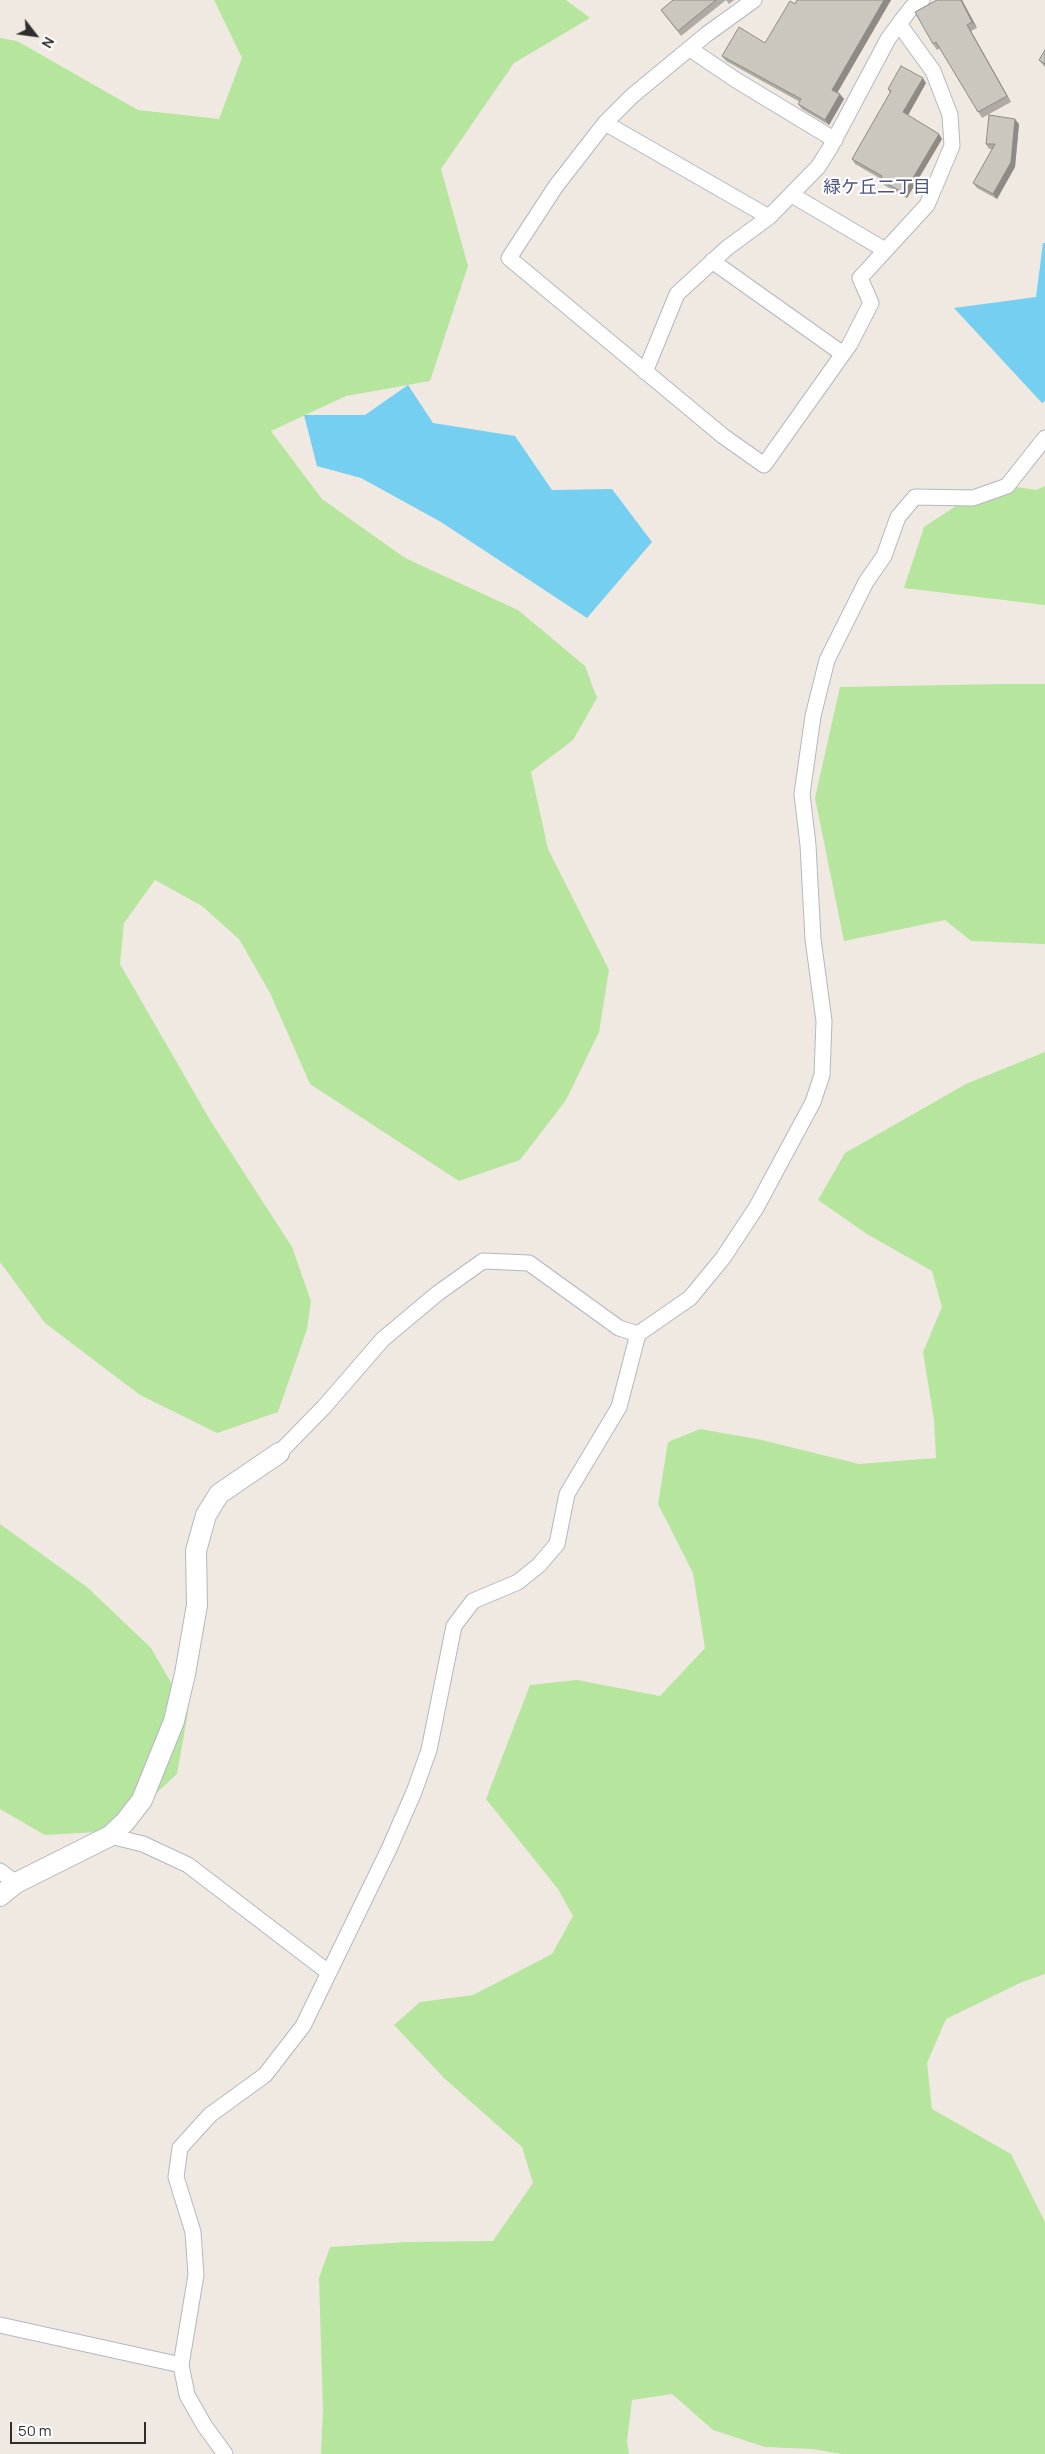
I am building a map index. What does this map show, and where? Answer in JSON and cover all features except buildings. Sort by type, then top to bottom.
[{"type":"street","points":[[754,0],[632,96],[605,123],[556,186],[509,258],[723,436],[764,465],[843,354],[871,303],[860,278],[927,205],[952,146],[950,115],[933,71],[899,24]]},
{"type":"street","points":[[645,372],[677,294],[726,248],[769,217],[818,168],[835,140],[884,46],[912,7],[922,0]]},
{"type":"street","points":[[690,49],[736,80],[835,140]]},
{"type":"street","points":[[605,123],[769,217]]},
{"type":"street","points":[[792,195],[885,250]]},
{"type":"street","points":[[712,261],[843,354]]},
{"type":"street","points":[[225,2454],[204,2425],[187,2395],[182,2365],[196,2275],[193,2232],[176,2176],[180,2148],[210,2115],[264,2075],[303,2026],[389,1849],[414,1792],[429,1750],[454,1626],[473,1601],[518,1582],[539,1565],[557,1544],[567,1494],[619,1407],[638,1334],[690,1298],[723,1258],[760,1200],[813,1102],[822,1076],[824,1021],[813,939],[808,845],[802,794],[813,716],[827,660],[866,582],[884,556],[898,516],[916,497],[973,498],[1007,486],[1045,438]]},
{"type":"street","points":[[0,1896],[16,1884],[110,1836],[125,1822],[142,1800],[174,1721],[197,1605],[196,1551],[206,1515],[219,1494],[279,1453],[324,1406],[383,1339],[438,1293],[483,1261],[528,1264],[620,1328],[638,1334]]},
{"type":"street","points":[[110,1836],[143,1844],[188,1865],[328,1972]]},
{"type":"street","points":[[0,1871],[16,1884]]},
{"type":"street","points":[[0,2325],[182,2365]]},
{"type":"green space","points":[[214,0],[566,0],[590,18],[514,63],[441,169],[468,266],[430,381],[346,396],[271,431],[322,499],[405,558],[518,610],[585,666],[597,698],[573,740],[531,772],[548,849],[609,970],[599,1032],[566,1100],[520,1160],[459,1181],[310,1084],[270,993],[239,939],[202,906],[155,880],[124,923],[120,964],[210,1120],[292,1247],[311,1301],[307,1329],[278,1412],[217,1433],[140,1395],[45,1323],[0,1262],[0,38],[17,41],[138,110],[219,119],[242,58]]},
{"type":"green space","points":[[991,483],[1036,490],[1045,486],[1045,605],[904,588],[924,527]]},
{"type":"green space","points":[[1045,684],[1045,944],[971,941],[945,920],[844,941],[815,798],[840,687]]},
{"type":"green space","points":[[1045,1052],[1045,1974],[1022,1982],[946,2019],[927,2063],[932,2109],[1011,2154],[1045,2222],[1045,2454],[842,2454],[813,2449],[765,2447],[713,2430],[672,2394],[632,2400],[627,2441],[629,2454],[321,2454],[323,2410],[319,2278],[330,2247],[407,2242],[493,2241],[533,2183],[522,2147],[444,2078],[394,2025],[420,2002],[473,1995],[552,1954],[573,1916],[558,1889],[486,1799],[530,1685],[577,1680],[660,1696],[705,1648],[693,1573],[658,1504],[668,1442],[700,1429],[762,1440],[859,1464],[936,1458],[934,1420],[923,1352],[942,1307],[932,1271],[867,1234],[818,1200],[845,1153],[966,1084]]},
{"type":"green space","points":[[0,1524],[87,1587],[151,1648],[188,1712],[177,1774],[115,1831],[45,1835],[0,1809]]},
{"type":"water","points":[[1043,243],[1045,243],[1045,401],[1042,403],[954,308],[1036,297]]},
{"type":"water","points":[[408,385],[433,423],[515,436],[552,490],[612,489],[652,542],[587,618],[441,522],[361,478],[317,466],[304,415],[365,415]]},
{"type":"district","name":"緑ケ丘二丁目","points":[[877,188]]}]
